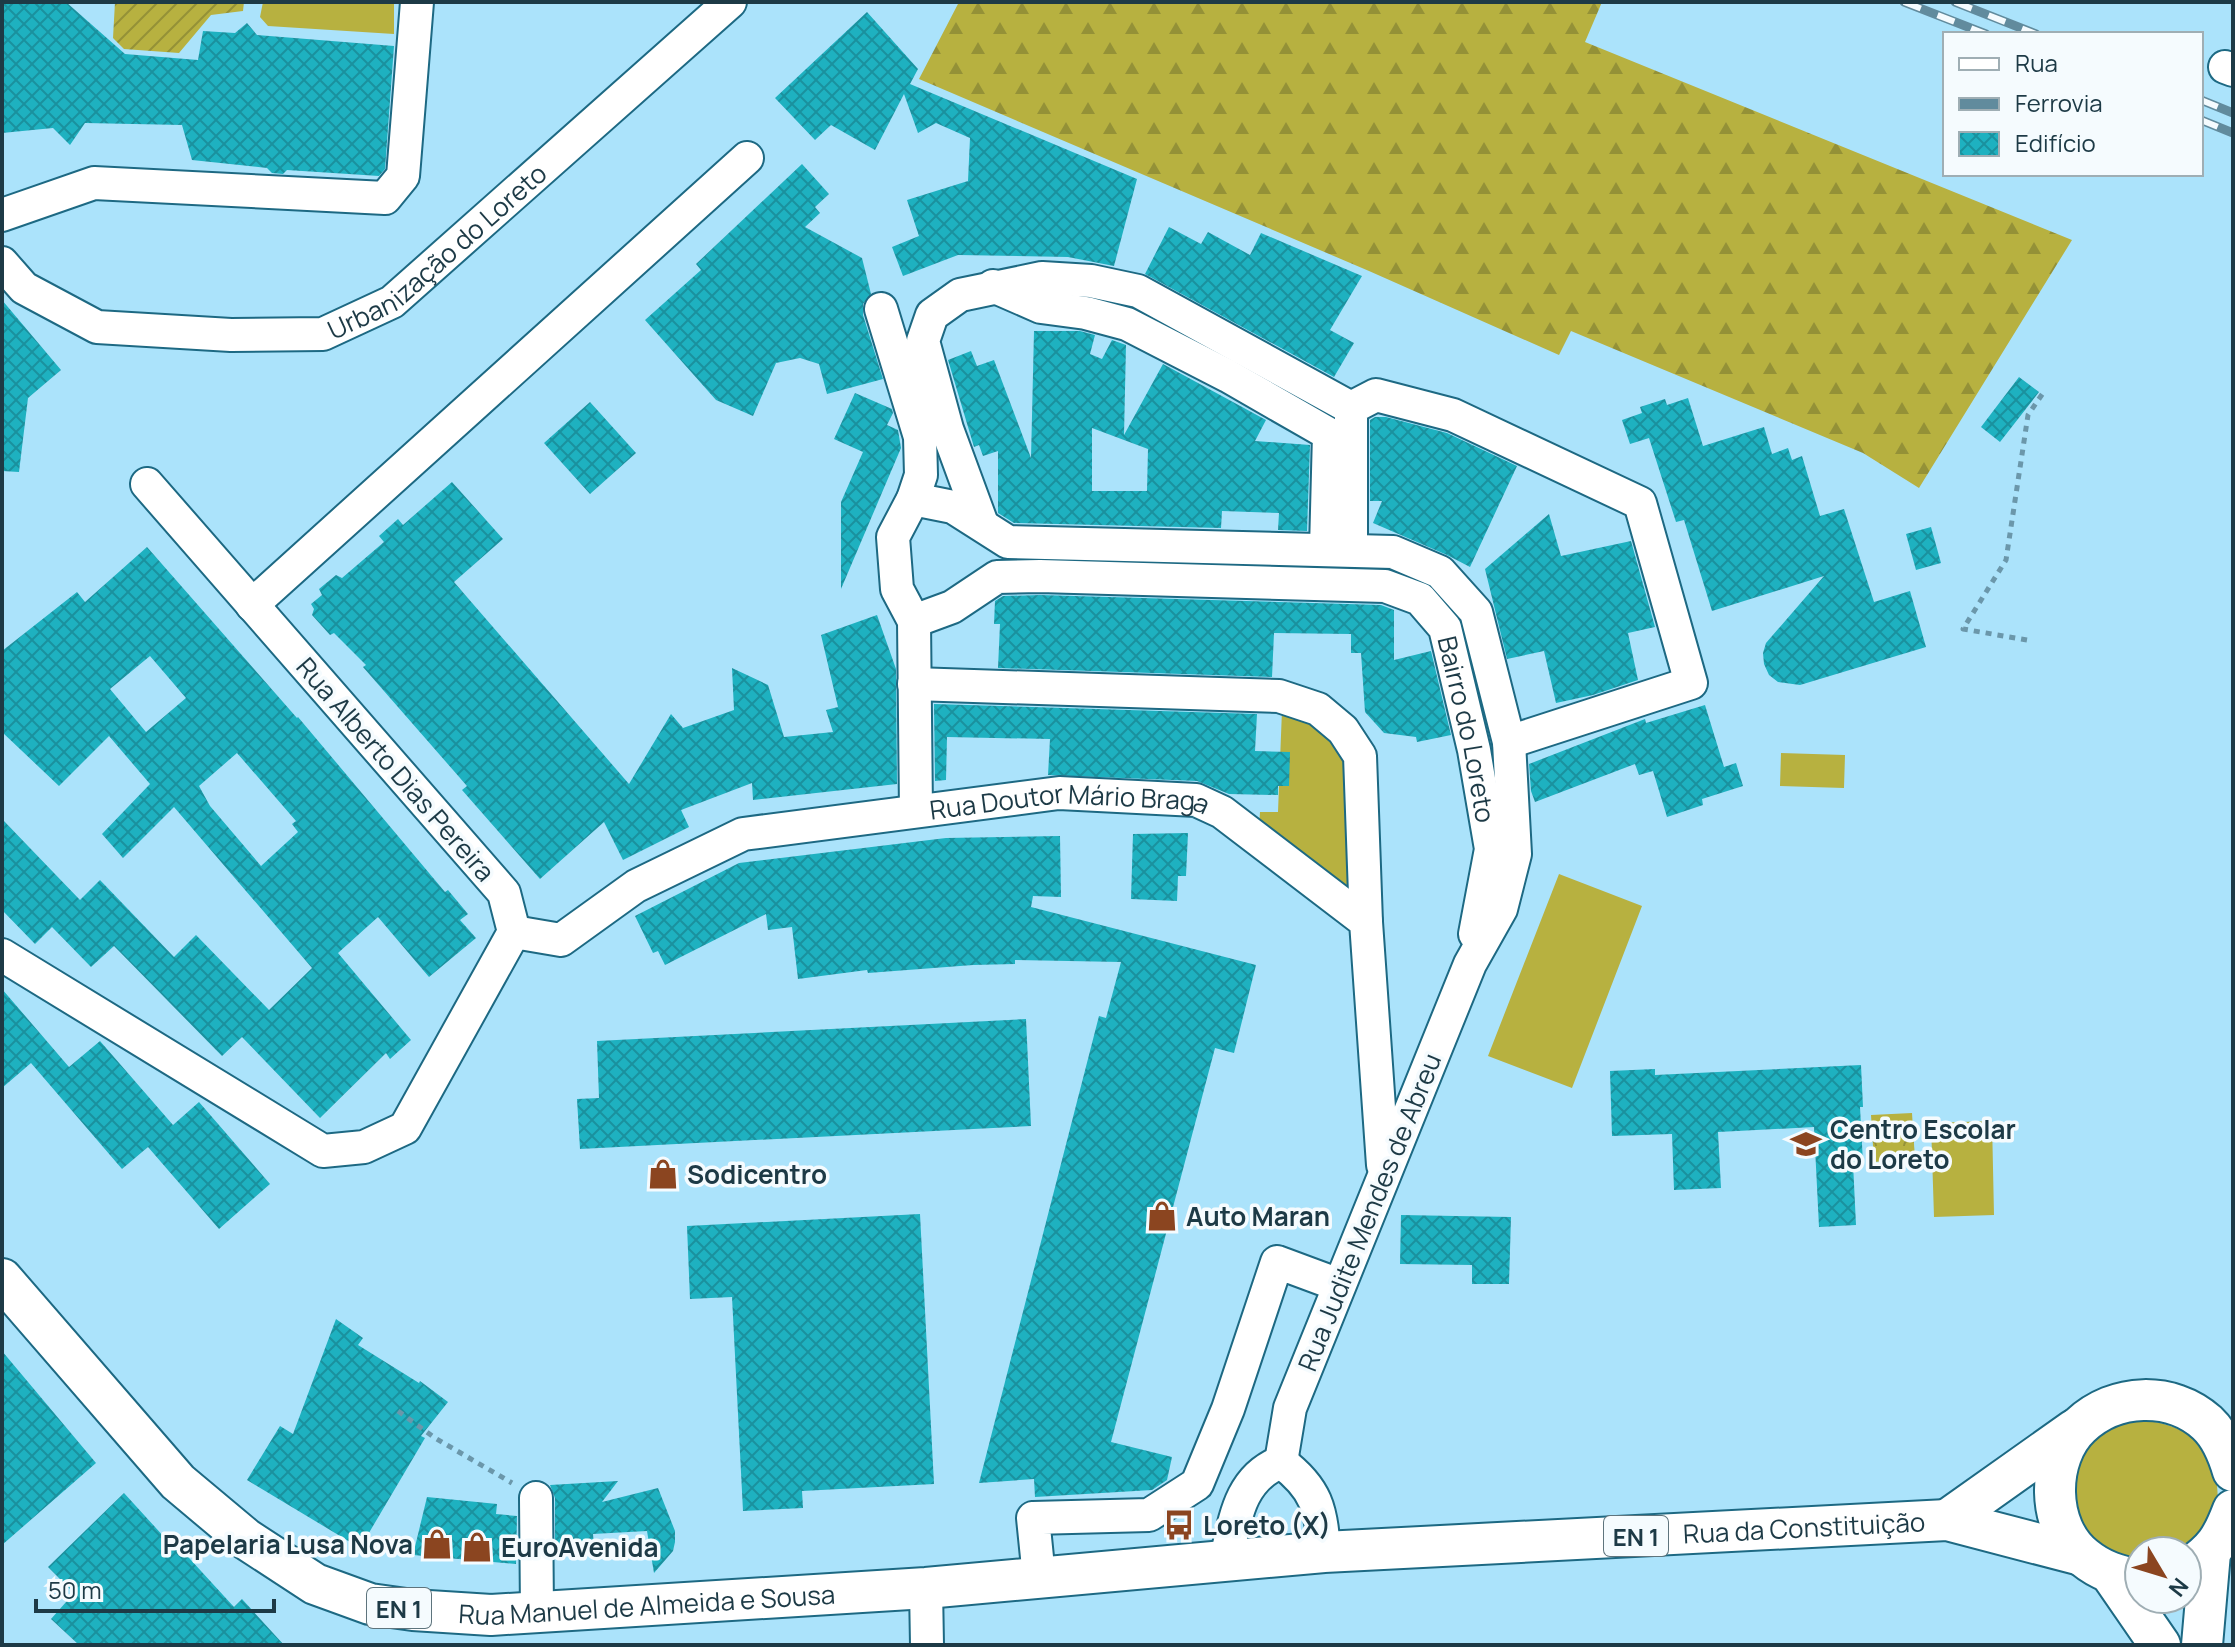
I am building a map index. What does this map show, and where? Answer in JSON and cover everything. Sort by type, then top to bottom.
[{"type":"main road","name":"Rua Manuel de Almeida e Sousa","points":[[2,1279],[178,1482],[246,1539],[315,1584],[370,1604],[491,1615],[926,1588],[1324,1552]]},
{"type":"main road","name":"Rua da Constituição","points":[[1947,1520],[2108,1406],[2143,1399],[2178,1405],[2220,1428]]},
{"type":"main road","points":[[2079,1427],[2060,1457],[2054,1492],[2061,1526],[2110,1570],[2160,1645]]},
{"type":"main road","points":[[2220,1428],[2233,1471]]},
{"type":"main road","name":"Rua da Constituição","points":[[1324,1552],[1947,1520],[2110,1570]]},
{"type":"main road","points":[[2202,1645],[2217,1540]]},
{"type":"street","points":[[2,215],[94,183],[385,198],[403,176],[417,2]]},
{"type":"street","name":"Urbanização do Loreto","points":[[2,263],[24,288],[97,327],[231,335],[323,334],[392,302],[730,2]]},
{"type":"street","points":[[252,605],[747,158]]},
{"type":"street","points":[[982,524],[947,429],[923,341],[932,315],[960,295],[993,286],[1042,278],[1091,281],[1138,291],[1351,408],[1338,549]]},
{"type":"street","points":[[993,286],[1041,307],[1086,313],[1127,324],[1228,376],[1329,434],[1338,549]]},
{"type":"street","points":[[881,309],[920,437],[921,475],[913,499],[893,537],[897,589],[914,621],[916,811]]},
{"type":"street","name":"Bairro do Loreto","points":[[1351,408],[1376,395],[1453,415],[1640,503],[1691,683],[1509,742]]},
{"type":"street","name":"Rua Alberto Dias Pereira","points":[[147,484],[504,893],[514,932]]},
{"type":"street","name":"Bairro do Loreto","points":[[913,499],[953,507],[1008,542],[1393,552],[1440,572],[1476,612],[1509,742],[1515,854],[1501,909],[1470,964]]},
{"type":"street","name":"Bairro do Loreto","points":[[914,621],[952,607],[997,577],[1385,586],[1420,599],[1445,628],[1474,750],[1491,849],[1470,964]]},
{"type":"street","points":[[914,684],[1279,696],[1318,709],[1343,730],[1360,756],[1366,922],[1384,1172]]},
{"type":"street","name":"Rua Doutor Mário Braga","points":[[514,932],[561,940],[636,886],[743,834],[1059,793],[1196,800],[1222,812],[1366,922]]},
{"type":"street","points":[[2,955],[323,1151],[364,1147],[405,1128],[514,932]]},
{"type":"street","name":"Rua Judite Mendes de Abreu","points":[[1281,1462],[1290,1408],[1470,964]]},
{"type":"street","points":[[1039,1577],[1033,1518],[1149,1515],[1197,1484],[1228,1409],[1277,1262],[1339,1285]]},
{"type":"street","points":[[1226,1559],[1239,1503],[1252,1481],[1267,1467],[1281,1462],[1299,1476],[1318,1505],[1324,1552]]},
{"type":"street","points":[[536,1498],[537,1612]]},
{"type":"street","points":[[926,1588],[927,1645]]},
{"type":"path","points":[[2027,640],[1963,629],[2006,560],[2028,415],[2043,393]]},
{"type":"path","points":[[398,1411],[435,1438],[536,1498]]},
{"type":"green space","points":[[115,2],[244,2],[243,11],[211,15],[179,53],[124,49],[113,38]]},
{"type":"green space","points":[[263,2],[394,2],[394,34],[268,26],[260,17]]},
{"type":"green space","points":[[959,2],[1602,2],[1585,42],[2072,240],[1919,488],[1863,453],[1571,331],[1559,355],[919,79]]},
{"type":"green space","points":[[1282,710],[1313,718],[1351,758],[1355,897],[1259,828],[1260,812],[1278,812]]},
{"type":"green space","points":[[1781,753],[1845,755],[1844,788],[1780,786]]},
{"type":"green space","points":[[1559,874],[1642,906],[1572,1088],[1488,1056]]},
{"type":"green space","points":[[1912,1113],[1915,1159],[1874,1162],[1871,1115]]},
{"type":"green space","points":[[1992,1121],[1994,1215],[1934,1217],[1931,1123]]},
{"type":"green space","points":[[2139,1420],[2166,1425],[2190,1435],[2199,1443],[2212,1465],[2218,1498],[2216,1512],[2199,1535],[2123,1535],[2123,1559],[2101,1546],[2087,1532],[2073,1498],[2073,1479],[2080,1460],[2094,1441],[2121,1425]]},
{"type":"building","points":[[2,2],[66,2],[125,54],[198,60],[203,31],[235,33],[247,23],[257,35],[394,46],[385,169],[379,176],[287,170],[283,174],[272,173],[267,168],[192,160],[182,125],[85,123],[70,145],[53,128],[2,133]]},
{"type":"building","points":[[867,12],[918,69],[910,84],[1137,179],[1114,266],[1068,257],[958,255],[903,276],[892,247],[919,236],[907,200],[968,181],[970,138],[936,123],[918,133],[904,94],[875,150],[831,125],[815,140],[775,98]]},
{"type":"building","points":[[802,164],[829,194],[815,207],[820,213],[805,227],[862,258],[871,294],[863,304],[863,315],[883,379],[827,394],[819,364],[800,358],[776,363],[753,416],[716,400],[645,320],[701,270],[696,264]]},
{"type":"building","points":[[1169,227],[1201,244],[1208,232],[1250,255],[1261,233],[1362,276],[1330,330],[1354,343],[1334,377],[1145,274]]},
{"type":"building","points":[[2,300],[61,370],[28,398],[19,472],[2,471]]},
{"type":"building","points":[[1034,331],[1080,331],[1095,335],[1090,354],[1102,359],[1112,340],[1126,345],[1124,435],[1163,364],[1266,420],[1255,441],[1310,445],[1307,531],[1278,530],[1279,513],[1222,511],[1221,528],[1014,523],[998,513],[998,451],[983,456],[979,445],[974,447],[948,360],[971,351],[977,366],[994,360],[1031,458]],"holes":[[[1092,428],[1148,449],[1147,491],[1092,491]]]},
{"type":"building","points":[[2019,377],[2039,392],[2000,442],[1981,427]]},
{"type":"building","points":[[855,393],[892,409],[887,425],[898,430],[901,448],[841,589],[841,502],[863,452],[834,439]]},
{"type":"building","points":[[1688,398],[1703,446],[1764,427],[1772,454],[1788,448],[1792,460],[1802,456],[1820,516],[1844,509],[1874,602],[1910,591],[1926,647],[1800,685],[1778,682],[1769,675],[1764,664],[1766,643],[1824,576],[1712,611],[1684,520],[1676,522],[1649,438],[1630,444],[1622,420],[1642,413],[1640,407],[1665,399],[1667,405]]},
{"type":"building","points":[[590,402],[636,453],[590,494],[544,443]]},
{"type":"building","points":[[1375,417],[1447,433],[1517,466],[1470,567],[1373,523],[1382,501],[1370,501],[1370,420]]},
{"type":"building","points":[[452,482],[503,539],[454,582],[629,784],[671,714],[683,728],[734,710],[732,668],[768,685],[784,737],[833,732],[826,710],[838,707],[821,635],[877,615],[896,669],[897,784],[753,800],[752,783],[681,810],[689,827],[623,860],[604,822],[540,879],[462,790],[467,786],[363,667],[366,665],[334,633],[330,635],[312,615],[314,609],[311,604],[322,595],[319,589],[336,575],[342,578],[384,542],[379,536],[398,519],[403,525]]},
{"type":"building","points":[[1549,514],[1561,556],[1631,541],[1655,627],[1628,633],[1638,680],[1556,703],[1544,651],[1507,659],[1485,569]]},
{"type":"building","points":[[1931,527],[1941,563],[1916,570],[1906,534]]},
{"type":"building","points":[[147,547],[298,717],[445,892],[448,890],[468,914],[460,920],[476,938],[429,977],[378,917],[338,953],[411,1040],[390,1059],[386,1053],[320,1118],[242,1037],[222,1056],[114,946],[91,967],[52,927],[35,944],[2,910],[2,819],[80,900],[100,880],[174,957],[196,935],[269,1010],[312,968],[174,807],[123,858],[102,834],[150,784],[109,736],[59,786],[2,732],[2,651],[77,592],[85,602]],"holes":[[[150,656],[186,698],[146,732],[110,689]],[[237,753],[296,821],[292,824],[298,832],[261,866],[210,806],[199,786]]]},
{"type":"building","points":[[1003,596],[1381,605],[1394,610],[1394,660],[1431,651],[1451,735],[1417,742],[1416,737],[1384,733],[1365,712],[1361,653],[1351,653],[1351,634],[1274,633],[1272,677],[998,668],[1000,624],[994,624],[995,601]]},
{"type":"building","points":[[934,704],[1257,714],[1255,751],[1290,752],[1289,786],[1278,786],[1278,795],[1229,794],[1197,781],[1048,775],[1050,739],[947,737],[946,780],[935,781]]},
{"type":"building","points":[[1705,705],[1724,767],[1736,763],[1743,786],[1702,799],[1703,805],[1667,817],[1653,771],[1639,775],[1635,764],[1535,802],[1529,764],[1645,719],[1646,723]]},
{"type":"building","points":[[1188,833],[1186,876],[1178,876],[1177,901],[1131,899],[1133,834]]},
{"type":"building","points":[[1060,836],[1061,897],[1033,896],[1031,907],[1256,965],[1234,1053],[1215,1048],[1111,1442],[1172,1457],[1167,1480],[1152,1490],[1035,1497],[1034,1479],[979,1483],[1099,1016],[1106,1018],[1121,962],[1015,960],[1015,964],[868,973],[867,970],[798,979],[792,927],[768,930],[766,914],[665,965],[658,951],[653,953],[635,916],[739,863],[946,838]]},
{"type":"building","points":[[2,989],[69,1067],[100,1041],[173,1125],[199,1102],[270,1184],[219,1229],[148,1147],[122,1169],[31,1063],[2,1088]]},
{"type":"building","points":[[1026,1019],[1031,1126],[580,1149],[577,1099],[599,1098],[597,1041]]},
{"type":"building","points":[[1861,1065],[1863,1163],[1853,1163],[1856,1225],[1819,1227],[1814,1127],[1718,1132],[1721,1188],[1674,1190],[1672,1134],[1612,1136],[1610,1071],[1655,1069],[1655,1075]]},
{"type":"building","points":[[920,1214],[934,1484],[802,1491],[803,1508],[743,1511],[732,1297],[690,1299],[687,1226]]},
{"type":"building","points":[[1401,1215],[1511,1217],[1509,1284],[1472,1284],[1472,1265],[1400,1264]]},
{"type":"building","points":[[336,1319],[363,1338],[358,1345],[420,1381],[448,1402],[421,1436],[425,1438],[360,1548],[247,1480],[280,1426],[293,1434]]},
{"type":"building","points":[[2,1351],[96,1463],[2,1545]]},
{"type":"building","points":[[618,1481],[602,1502],[658,1488],[675,1531],[673,1551],[654,1573],[647,1531],[593,1534],[594,1546],[555,1548],[555,1498],[550,1485]]},
{"type":"building","points":[[124,1493],[234,1607],[242,1599],[284,1645],[79,1645],[51,1619],[74,1593],[48,1567]]},
{"type":"building","points":[[427,1497],[497,1504],[496,1514],[517,1516],[516,1564],[413,1555]]},
{"type":"railway","points":[[1904,2],[1981,32]]},
{"type":"railway","points":[[1955,2],[2031,32]]},
{"type":"railway","points":[[2203,101],[2233,113]]},
{"type":"railway","points":[[2203,121],[2233,133]]},
{"type":"place","name":"Centro Escolar do Loreto","points":[[1806,1144]]},
{"type":"place","name":"Sodicentro","points":[[663,1174]]},
{"type":"place","name":"Auto Maran","points":[[1162,1216]]},
{"type":"place","name":"Loreto (X)","points":[[1179,1525]]},
{"type":"place","name":"Papelaria Lusa Nova","points":[[437,1544]]},
{"type":"place","name":"EuroAvenida","points":[[477,1547]]}]
